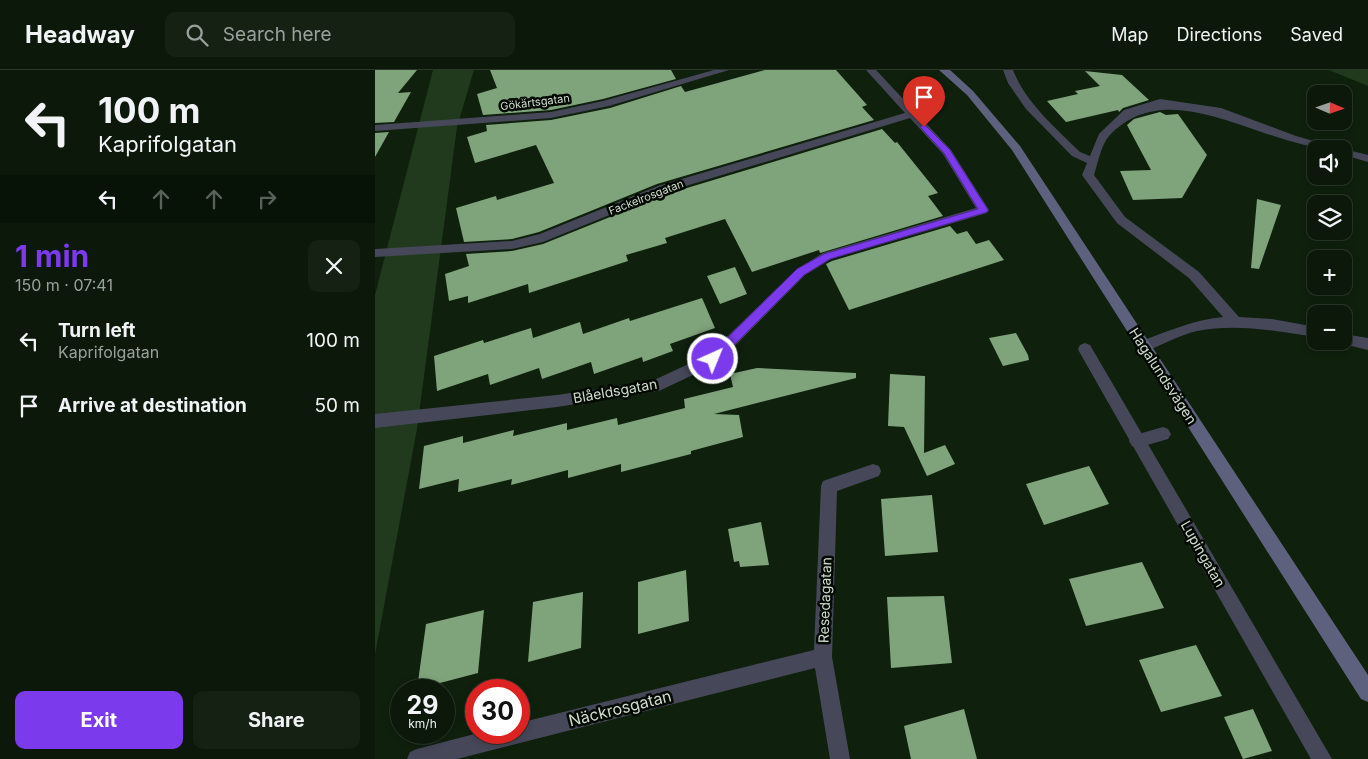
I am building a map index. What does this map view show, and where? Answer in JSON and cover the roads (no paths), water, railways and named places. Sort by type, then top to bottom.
[{"type":"street","name":"Gökärtsgatan","points":[[375,128],[551,115],[605,104],[724,70]]},
{"type":"street","points":[[871,70],[913,114]]},
{"type":"street","name":"Hagalundsvägen","points":[[944,70],[969,93],[1016,148],[1368,692]]},
{"type":"street","points":[[1008,70],[1013,83],[1030,107],[1076,154],[1093,161]]},
{"type":"street","points":[[1235,322],[1194,275],[1121,220],[1088,175],[1103,136],[1128,112],[1160,102],[1217,110],[1307,142]]},
{"type":"street","name":"Blåeldsgatan","points":[[375,420],[557,401],[654,387],[713,359],[801,272],[827,256],[983,210],[947,152],[913,114]]},
{"type":"street","name":"Fackelrosgatan","points":[[375,253],[512,245],[543,238],[662,189],[913,114]]},
{"type":"street","points":[[1352,154],[1368,159]]},
{"type":"street","points":[[1143,346],[1197,326],[1235,322],[1307,330]]},
{"type":"street","points":[[1352,341],[1368,344]]},
{"type":"street","name":"Lupingatan","points":[[1085,349],[1322,759]]},
{"type":"street","points":[[1137,440],[1163,434]]},
{"type":"street","name":"Resedagatan","points":[[840,759],[823,657],[829,486],[873,471]]},
{"type":"street","name":"Näckrosgatan","points":[[417,759],[823,657]]}]
